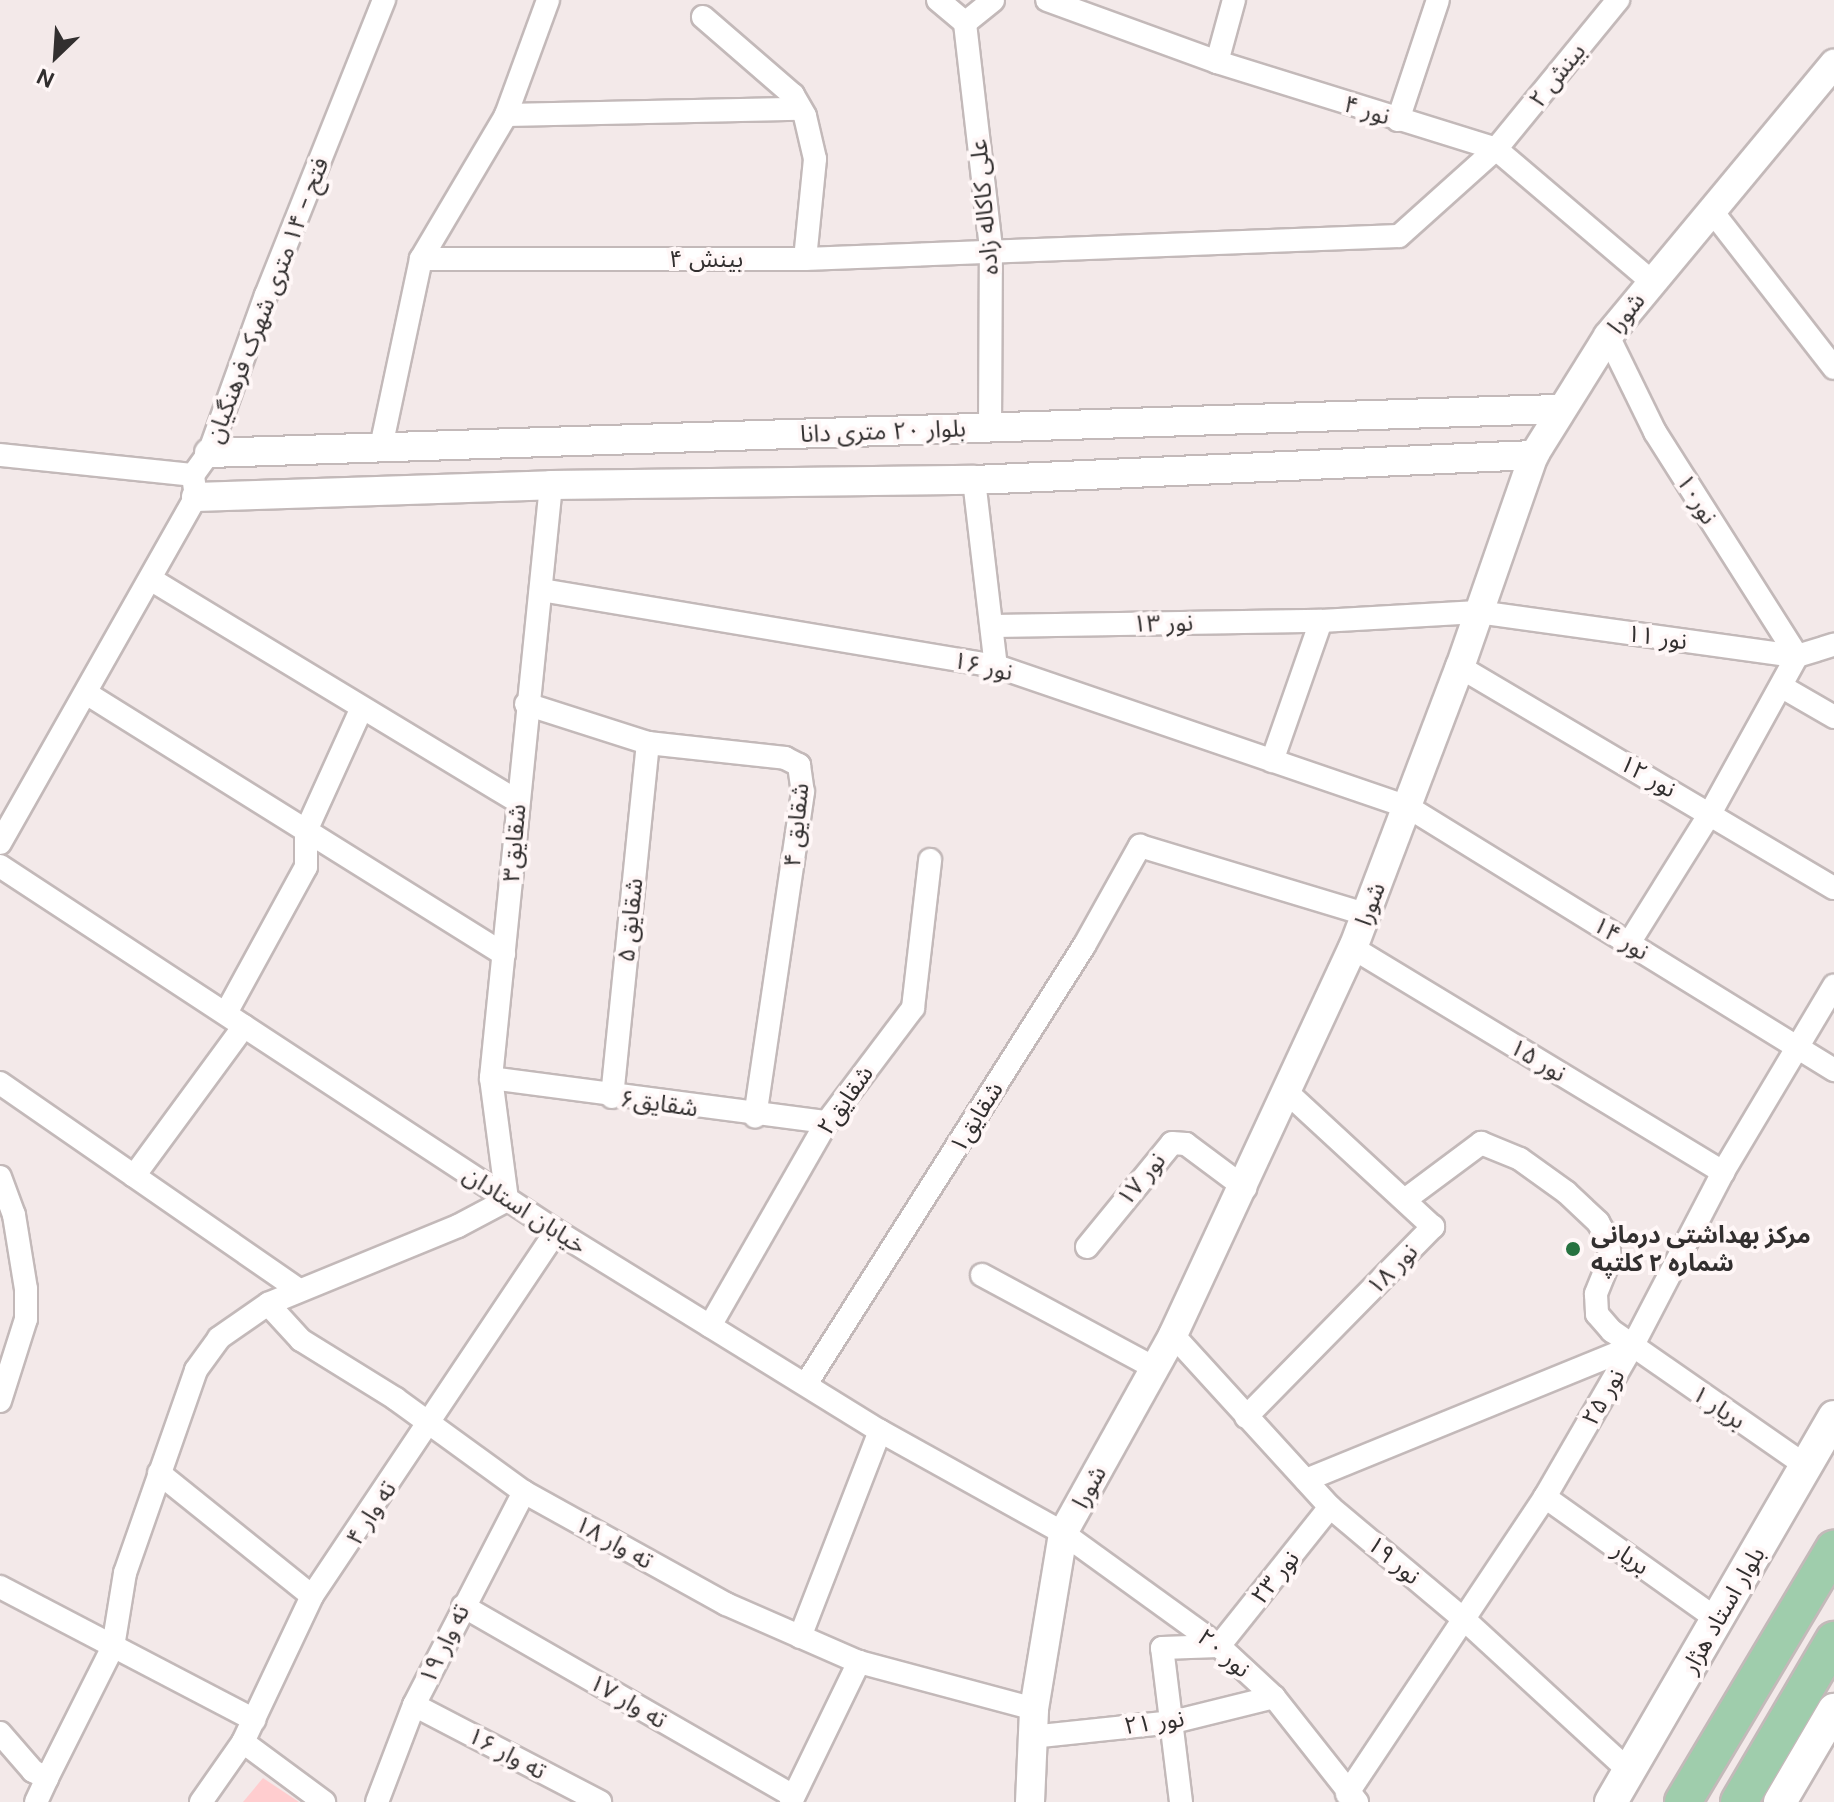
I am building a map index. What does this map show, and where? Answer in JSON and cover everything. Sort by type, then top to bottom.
[{"type":"main road","name":"بلوار استاد هژار","points":[[1611,1802],[1834,1417]]},
{"type":"main road","points":[[1683,1802],[1834,1549]]},
{"type":"main road","points":[[1739,1802],[1834,1640]]},
{"type":"main road","points":[[1780,1802],[1834,1710]]},
{"type":"street","name":"فتح - ۱۴ متری شهرک فرهنگیان","points":[[0,843],[152,580],[199,475],[266,295],[384,0]]},
{"type":"street","points":[[381,447],[421,259],[506,115],[548,0]]},
{"type":"street","points":[[938,0],[965,23],[993,0]]},
{"type":"street","name":"نور ۴","points":[[1047,0],[1217,62],[1496,149],[1651,281]]},
{"type":"street","points":[[1217,62],[1234,0]]},
{"type":"street","points":[[1398,120],[1438,0]]},
{"type":"street","name":"بینش ۲","points":[[991,248],[1399,236],[1496,149],[1618,0]]},
{"type":"street","points":[[703,17],[793,95],[800,109],[815,159],[805,259]]},
{"type":"street","name":"علی کاکاله زاده","points":[[965,23],[991,248],[990,427]]},
{"type":"street","name":"شورا","points":[[1030,1802],[1032,1723],[1063,1533],[1173,1335],[1245,1188],[1353,948],[1460,667],[1534,455],[1558,409],[1608,336],[1834,64]]},
{"type":"street","points":[[506,115],[800,109]]},
{"type":"street","points":[[1711,210],[1834,368]]},
{"type":"street","name":"بینش ۴","points":[[421,259],[805,259],[991,248]]},
{"type":"street","name":"نور۱۰","points":[[1608,336],[1655,432],[1797,656]]},
{"type":"street","name":"بلوار ۲۰ متری دانا","points":[[199,475],[381,447],[1558,409]]},
{"type":"street","points":[[0,455],[199,475]]},
{"type":"street","name":"بلوار ۲۰ متری دانا","points":[[199,475],[551,485],[974,480],[1534,455]]},
{"type":"street","points":[[974,480],[994,626],[996,666]]},
{"type":"street","name":"شقایق۳","points":[[507,1200],[491,1078],[526,704],[551,485]]},
{"type":"street","points":[[152,580],[361,710],[518,802]]},
{"type":"street","name":"نور ۱۶","points":[[541,590],[996,666],[1408,807]]},
{"type":"street","name":"نور ۱۱","points":[[1478,612],[1797,656],[1834,645]]},
{"type":"street","name":"نور ۱۳","points":[[994,626],[1321,621],[1478,612]]},
{"type":"street","points":[[1272,761],[1321,621]]},
{"type":"street","points":[[1629,943],[1784,688],[1797,656]]},
{"type":"street","name":"نور ۱۲","points":[[1460,667],[1711,812],[1834,888]]},
{"type":"street","points":[[1784,688],[1834,717]]},
{"type":"street","points":[[86,693],[504,954]]},
{"type":"street","name":"شقایق ۴","points":[[526,704],[648,743],[785,758],[799,765],[802,776],[755,1116]]},
{"type":"street","points":[[134,1176],[235,1020],[306,867],[306,831],[361,710]]},
{"type":"street","name":"شقایق ۵","points":[[612,1097],[648,743]]},
{"type":"street","name":"نور ۱۴","points":[[1408,807],[1834,1070]]},
{"type":"street","name":"شقایق۱","points":[[806,1384],[1084,946],[1140,846],[1365,914]]},
{"type":"street","name":"شقایق۲","points":[[710,1326],[827,1122],[913,1008],[930,860]]},
{"type":"street","name":"خیابان استادان","points":[[0,866],[556,1231],[880,1431],[1063,1533]]},
{"type":"street","name":"نور ۱۵","points":[[1353,948],[1723,1172]]},
{"type":"street","name":"نور ۲۵","points":[[1352,1798],[1545,1497],[1632,1347],[1723,1172],[1834,986]]},
{"type":"street","name":"شقایق۶","points":[[491,1078],[755,1116],[827,1122]]},
{"type":"street","points":[[0,1083],[297,1289]]},
{"type":"street","name":"نور ۱۸","points":[[1246,1417],[1433,1227],[1288,1093]]},
{"type":"street","name":"نور ۱۷","points":[[1087,1247],[1172,1143],[1186,1144],[1245,1188]]},
{"type":"street","name":"بریار ۱","points":[[1406,1199],[1481,1143],[1520,1159],[1598,1222],[1610,1259],[1596,1294],[1597,1314],[1632,1347],[1806,1466]]},
{"type":"street","points":[[0,1401],[26,1319],[26,1289],[1,1185]]},
{"type":"street","points":[[36,1802],[113,1647],[125,1573],[159,1473],[206,1353],[235,1325],[297,1289],[458,1226],[507,1200]]},
{"type":"street","name":"ته وار ۴","points":[[201,1802],[243,1742],[312,1596],[556,1231]]},
{"type":"street","points":[[982,1275],[1155,1368]]},
{"type":"street","name":"ته وار ۱۸","points":[[268,1304],[301,1340],[429,1424],[524,1492],[726,1604],[859,1662],[1032,1723]]},
{"type":"street","name":"نور ۱۹","points":[[1173,1335],[1330,1507],[1466,1621],[1629,1771]]},
{"type":"street","points":[[1306,1480],[1632,1347]]},
{"type":"street","points":[[800,1637],[880,1431]]},
{"type":"street","points":[[159,1473],[312,1596]]},
{"type":"street","name":"ته وار ۱۹","points":[[377,1802],[414,1705],[524,1492]]},
{"type":"street","name":"بریار","points":[[1545,1497],[1718,1620]]},
{"type":"street","name":"نور ۲۳","points":[[1219,1646],[1330,1507]]},
{"type":"street","name":"نور ۲۰","points":[[1063,1533],[1219,1646],[1274,1697],[1352,1798]]},
{"type":"street","points":[[0,1587],[254,1720]]},
{"type":"street","name":"ته وار ۱۷","points":[[463,1606],[792,1799]]},
{"type":"street","points":[[1181,1802],[1162,1648],[1219,1646]]},
{"type":"street","points":[[792,1799],[859,1662]]},
{"type":"street","name":"نور ۲۱","points":[[1032,1723],[1173,1722],[1274,1697]]},
{"type":"street","name":"ته وار ۱۶","points":[[414,1705],[600,1802]]},
{"type":"street","points":[[0,1733],[33,1771],[47,1778]]},
{"type":"street","points":[[243,1742],[324,1802]]},
{"type":"shaded area","points":[[263,1778],[299,1802],[243,1802]]},
{"type":"place","name":"مرکز بهداشتی درمانی شماره ۲ کلتپه","points":[[1573,1249]]}]
